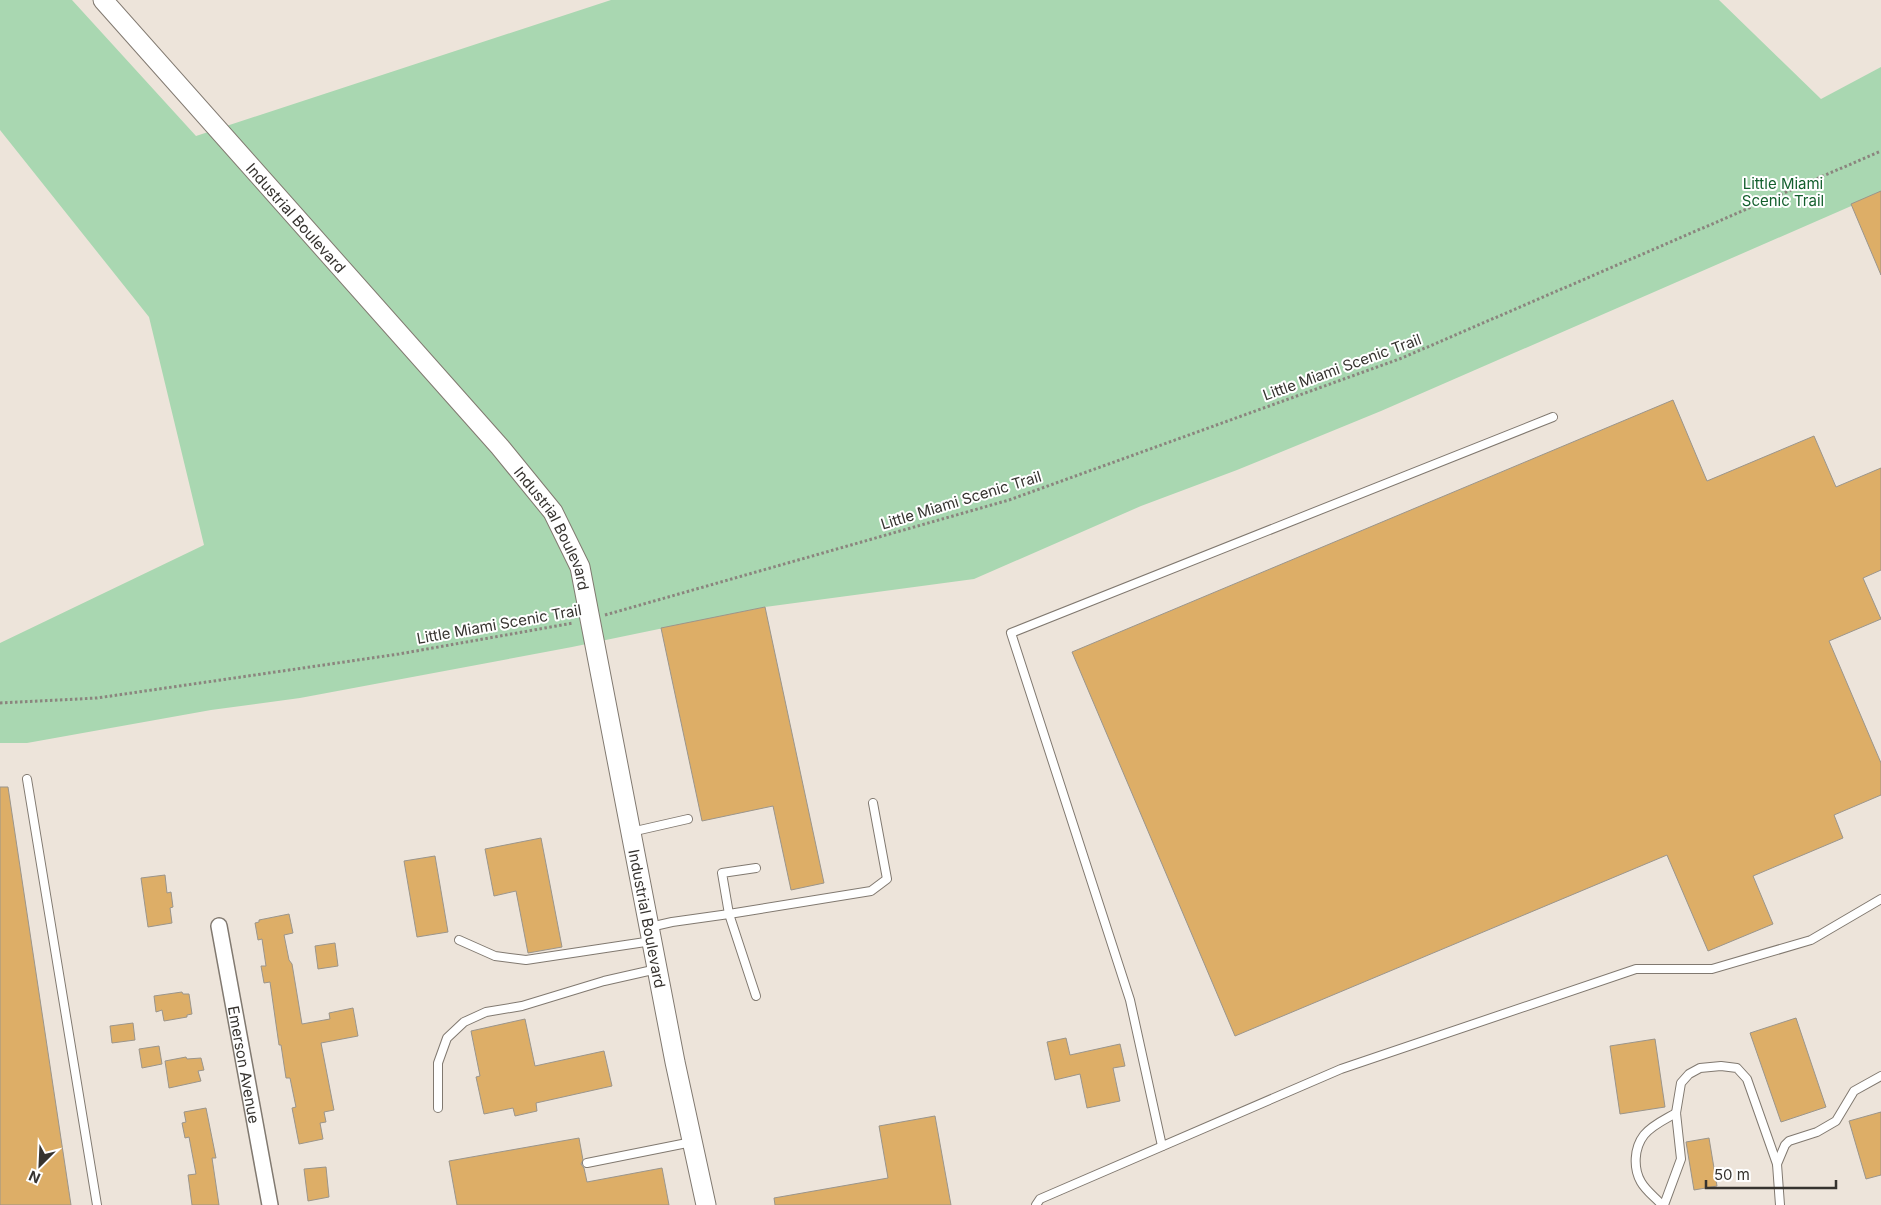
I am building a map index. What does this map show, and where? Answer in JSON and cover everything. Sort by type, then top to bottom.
[{"type":"street","name":"Industrial Boulevard","points":[[103,0],[500,447],[553,512],[580,567],[657,969],[706,1205]]},
{"type":"street","name":"Emerson Avenue","points":[[219,926],[270,1205]]},
{"type":"lane","points":[[1162,1146],[1130,1000],[1011,633],[1553,417]]},
{"type":"lane","points":[[27,779],[97,1205]]},
{"type":"lane","points":[[459,940],[495,956],[526,960],[651,934],[672,922],[871,891],[887,879],[873,804]]},
{"type":"lane","points":[[631,832],[688,819]]},
{"type":"lane","points":[[756,868],[722,873],[729,914],[756,996]]},
{"type":"lane","points":[[1036,1205],[1040,1199],[1340,1069],[1636,970],[1712,969],[1811,940],[1881,899]]},
{"type":"lane","points":[[438,1108],[438,1063],[447,1038],[464,1022],[486,1012],[522,1006],[604,981],[657,969]]},
{"type":"lane","points":[[1676,1113],[1658,1123],[1644,1134],[1636,1154],[1636,1169],[1642,1183],[1663,1205],[1681,1159],[1676,1113],[1681,1083],[1689,1074],[1700,1068],[1721,1066],[1737,1068],[1747,1078],[1776,1164],[1780,1205]]},
{"type":"lane","points":[[1776,1164],[1788,1140],[1817,1132],[1836,1120],[1854,1091],[1881,1076]]},
{"type":"lane","points":[[587,1163],[692,1142]]},
{"type":"path","name":"Little Miami Scenic Trail","points":[[0,703],[107,697],[399,654],[590,620],[1009,500],[1402,358],[1881,151]]},
{"type":"green space","points":[[0,0],[72,0],[196,136],[611,0],[1719,0],[1821,99],[1881,67],[1881,193],[1381,411],[1237,470],[1141,506],[974,579],[765,607],[572,647],[300,698],[211,710],[27,743],[0,743],[0,643],[204,545],[149,317],[0,130]]},
{"type":"building","points":[[1881,191],[1881,275],[1851,204]]},
{"type":"building","points":[[1673,400],[1707,481],[1814,436],[1836,487],[1881,468],[1881,570],[1863,578],[1881,619],[1829,641],[1881,763],[1881,795],[1834,815],[1843,838],[1753,876],[1773,924],[1708,951],[1667,855],[1235,1036],[1072,652]]},
{"type":"building","points":[[765,607],[824,883],[791,890],[773,806],[702,821],[661,628]]},
{"type":"building","points":[[0,787],[8,787],[71,1205],[0,1205]]},
{"type":"building","points":[[541,838],[562,947],[528,953],[516,891],[494,896],[485,849]]},
{"type":"building","points":[[435,856],[448,932],[417,937],[404,861]]},
{"type":"building","points":[[165,875],[167,893],[171,892],[173,907],[170,908],[172,923],[148,927],[141,878]]},
{"type":"building","points":[[289,914],[293,933],[284,935],[289,960],[292,964],[302,1024],[330,1019],[329,1013],[353,1008],[358,1036],[321,1043],[334,1110],[324,1112],[326,1122],[320,1123],[323,1139],[299,1144],[292,1108],[296,1107],[290,1078],[286,1078],[281,1045],[279,1045],[270,982],[264,983],[261,966],[266,966],[262,939],[258,940],[255,923],[259,922],[259,920]]},
{"type":"building","points":[[335,943],[338,966],[318,969],[315,946]]},
{"type":"building","points":[[182,992],[183,994],[189,994],[192,1014],[187,1015],[187,1017],[164,1021],[162,1010],[156,1012],[154,996]]},
{"type":"building","points":[[1796,1018],[1826,1107],[1781,1122],[1750,1033]]},
{"type":"building","points":[[525,1019],[535,1066],[604,1051],[612,1086],[536,1103],[537,1111],[515,1116],[513,1108],[484,1114],[476,1077],[480,1076],[471,1031]]},
{"type":"building","points":[[133,1023],[135,1040],[112,1043],[110,1026]]},
{"type":"building","points":[[1066,1038],[1070,1055],[1120,1044],[1125,1066],[1113,1068],[1120,1101],[1087,1108],[1080,1074],[1055,1080],[1047,1042]]},
{"type":"building","points":[[1655,1039],[1665,1107],[1620,1114],[1610,1046]]},
{"type":"building","points":[[159,1046],[162,1064],[142,1068],[139,1049]]},
{"type":"building","points":[[186,1057],[187,1059],[201,1058],[204,1070],[198,1071],[201,1081],[169,1088],[165,1061]]},
{"type":"building","points":[[206,1108],[216,1158],[212,1158],[219,1205],[192,1205],[188,1175],[196,1174],[189,1137],[185,1138],[182,1123],[186,1122],[184,1112]]},
{"type":"building","points":[[1881,1112],[1881,1175],[1866,1179],[1849,1121]]},
{"type":"building","points":[[935,1116],[951,1205],[775,1205],[774,1198],[888,1178],[879,1126]]},
{"type":"building","points":[[579,1138],[583,1160],[581,1164],[584,1168],[587,1182],[662,1168],[669,1205],[457,1205],[449,1161]]},
{"type":"building","points":[[1709,1138],[1717,1186],[1694,1190],[1686,1142]]},
{"type":"building","points":[[326,1167],[329,1197],[308,1201],[304,1169]]}]
